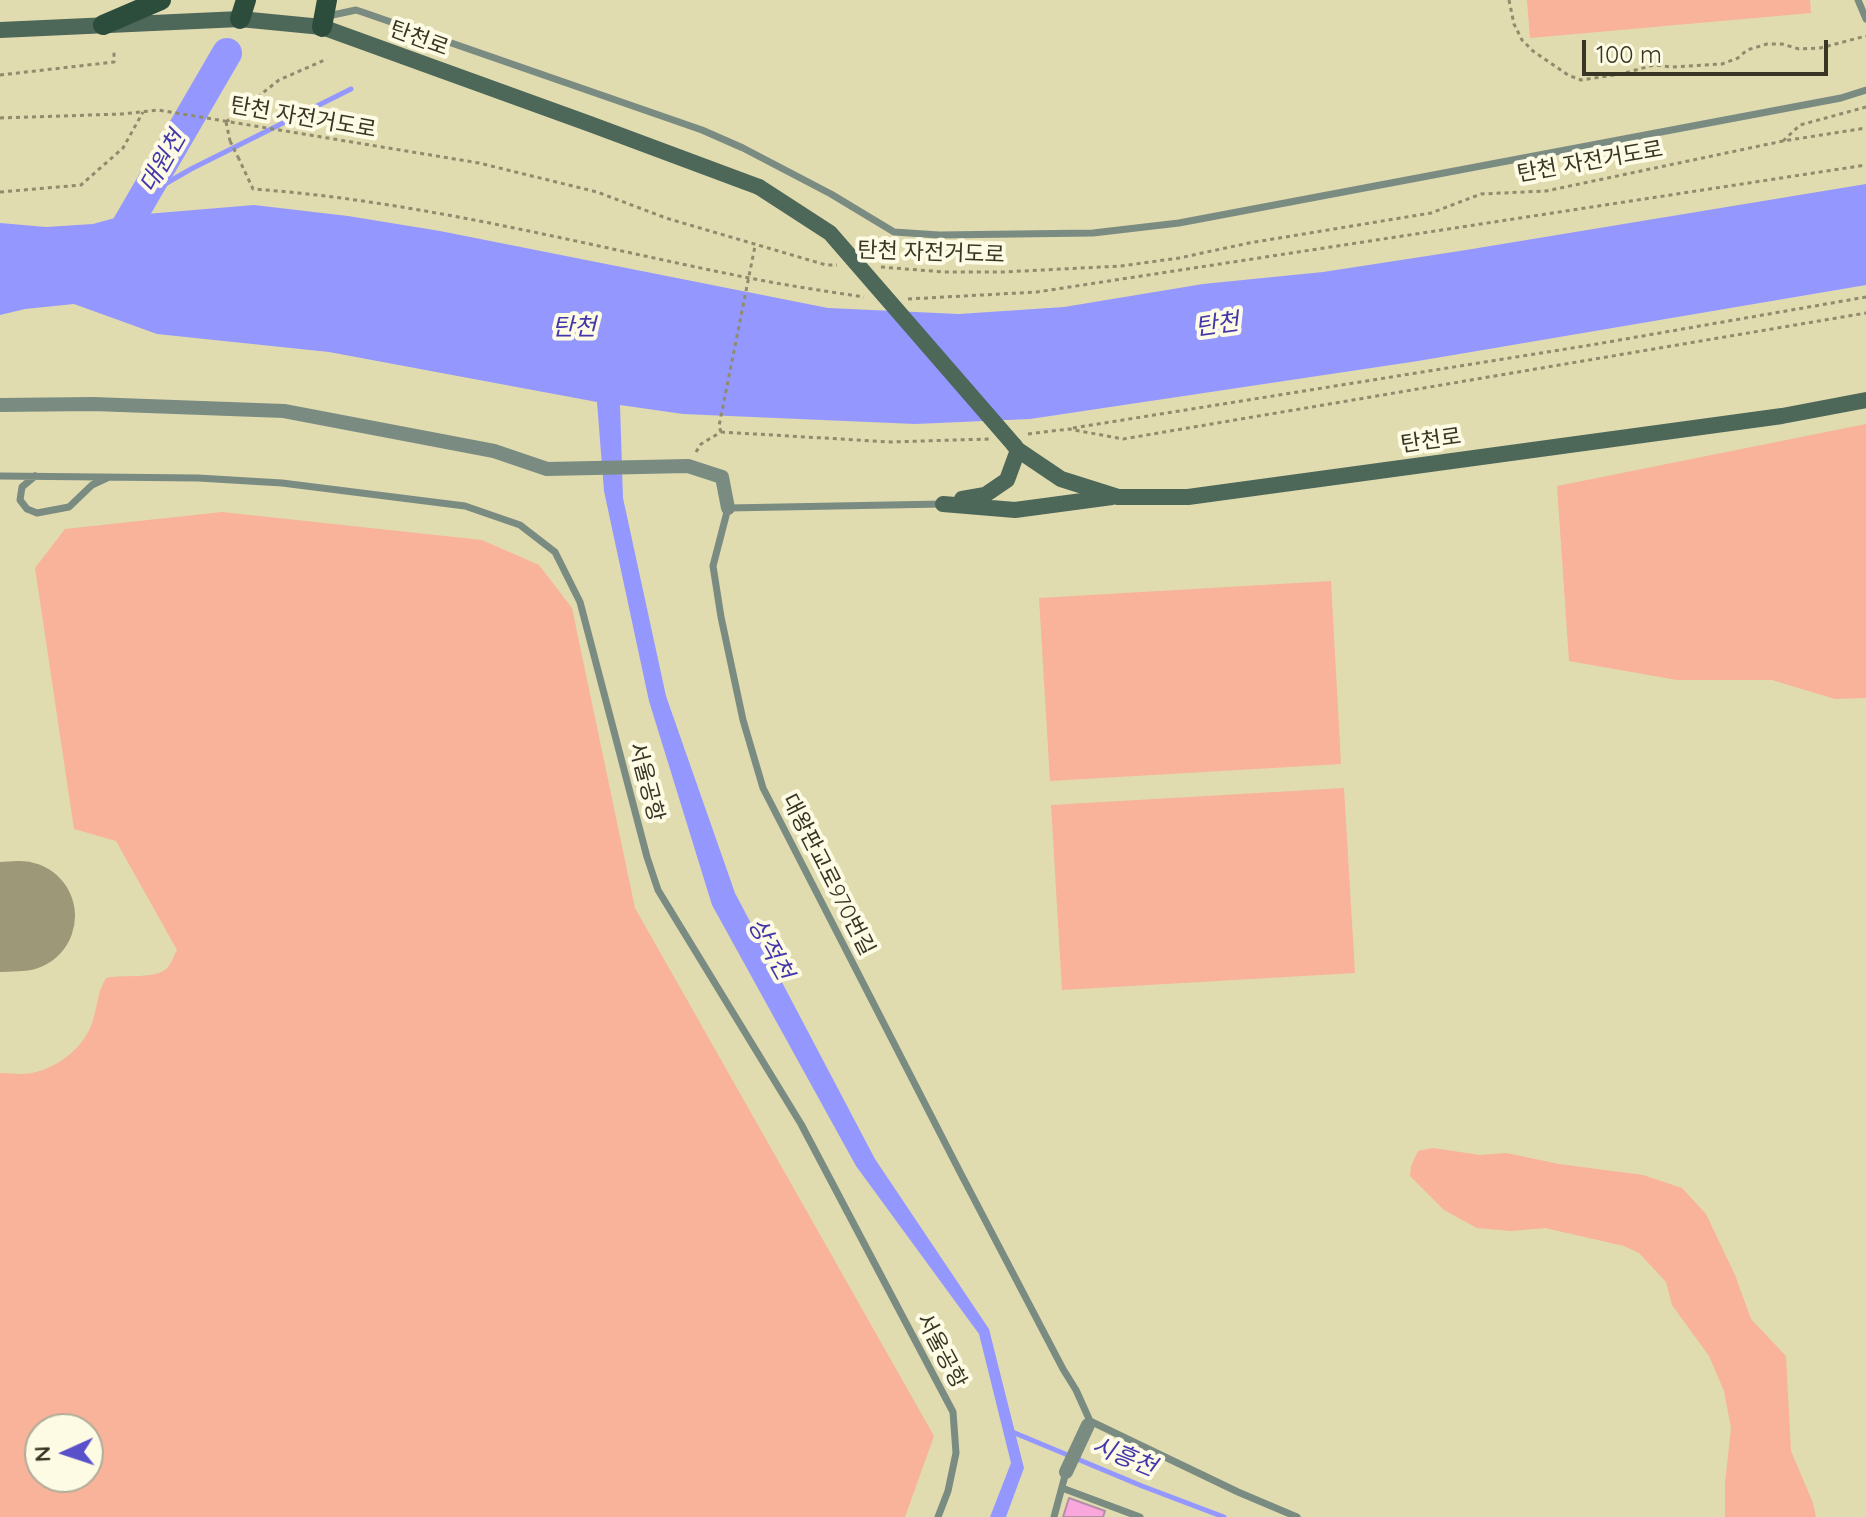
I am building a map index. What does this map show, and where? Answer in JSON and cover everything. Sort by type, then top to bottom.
[{"type":"main road","points":[[103,25],[161,0]]},
{"type":"main road","name":"탄천로","points":[[0,30],[103,25],[243,10],[324,15],[759,187],[830,233],[1018,443],[1061,479],[1118,497],[1188,497],[1782,416],[1866,400]]},
{"type":"main road","points":[[943,504],[985,495],[1007,480],[1018,443]]},
{"type":"main road","points":[[943,504],[1015,510],[1118,497]]},
{"type":"street","points":[[0,405],[107,404],[284,411],[494,451],[547,469],[688,466],[722,477],[728,508]]},
{"type":"street","points":[[1066,1472],[1089,1423]]},
{"type":"lane","points":[[1858,0],[1866,19]]},
{"type":"lane","points":[[324,15],[356,10],[702,130],[831,194],[894,232],[939,235],[1093,233],[1179,223],[1841,98],[1866,90]]},
{"type":"lane","name":"서울공항","points":[[0,476],[198,478],[282,483],[465,506],[520,525],[555,552],[580,602],[658,890],[801,1124],[953,1412],[956,1453],[948,1491],[938,1517]]},
{"type":"lane","points":[[35,476],[22,487],[20,500],[27,509],[37,513],[69,507],[92,485],[111,477]]},
{"type":"lane","points":[[728,508],[943,504]]},
{"type":"lane","name":"대왕판교로970번길","points":[[728,508],[713,566],[743,720],[763,788],[968,1188],[1076,1390],[1089,1423]]},
{"type":"lane","points":[[1089,1423],[1297,1517]]},
{"type":"lane","points":[[1054,1517],[1066,1472]]},
{"type":"lane","points":[[1062,1488],[1140,1517]]},
{"type":"path","points":[[1509,0],[1514,24],[1522,40],[1568,75],[1581,80],[1654,65],[1722,64],[1738,58],[1747,50],[1767,44],[1799,49],[1820,48],[1866,36]]},
{"type":"path","points":[[0,75],[114,62],[114,50]]},
{"type":"path","points":[[238,157],[226,122],[279,80],[327,59]]},
{"type":"path","points":[[1783,141],[1800,125],[1866,107]]},
{"type":"path","name":"탄천 자전거도로","points":[[0,118],[158,110],[479,163],[597,192],[755,246],[826,265],[841,265]]},
{"type":"path","points":[[0,192],[81,185],[123,148],[143,112]]},
{"type":"path","name":"탄천 자전거도로","points":[[870,266],[944,272],[1003,272],[1121,266],[1179,258],[1249,243],[1431,213],[1481,194],[1546,191],[1783,141],[1866,128]]},
{"type":"path","points":[[721,432],[719,426],[755,246]]},
{"type":"path","points":[[1018,443],[1069,429],[1575,348],[1866,297]]},
{"type":"path","points":[[1069,429],[1123,439],[1866,313]]},
{"type":"path","points":[[688,466],[701,444],[721,432],[891,442],[992,439]]},
{"type":"shaded area","points":[[1527,0],[1810,0],[1811,13],[1530,38]]},
{"type":"shaded area","points":[[1866,424],[1866,698],[1835,699],[1772,680],[1677,680],[1569,661],[1557,486]]},
{"type":"shaded area","points":[[222,512],[482,540],[539,565],[572,608],[635,908],[934,1436],[905,1517],[0,1517],[0,1073],[32,1073],[61,1061],[77,1047],[89,1030],[106,978],[156,974],[169,965],[177,950],[116,841],[74,829],[35,568],[65,529]]},
{"type":"shaded area","points":[[1331,581],[1341,764],[1050,781],[1039,598]]},
{"type":"shaded area","points":[[1344,788],[1355,973],[1062,990],[1051,805]]},
{"type":"shaded area","points":[[1433,1148],[1480,1155],[1506,1153],[1559,1164],[1643,1175],[1682,1188],[1706,1214],[1735,1275],[1751,1319],[1786,1356],[1791,1451],[1816,1517],[1725,1517],[1731,1428],[1724,1391],[1709,1356],[1672,1305],[1666,1282],[1639,1253],[1624,1246],[1545,1228],[1511,1231],[1477,1228],[1444,1210],[1410,1176],[1418,1151]]},
{"type":"water","name":"탄천","points":[[1866,184],[1866,285],[1418,361],[1030,419],[915,424],[683,414],[620,405],[623,498],[666,696],[735,893],[875,1159],[989,1329],[1024,1468],[1006,1517],[990,1517],[1011,1463],[979,1334],[856,1166],[712,905],[649,701],[604,491],[597,402],[329,352],[157,334],[74,304],[0,315],[0,223],[46,227],[93,224],[122,216],[254,205],[440,231],[828,308],[959,314],[1064,307],[1203,284],[1323,272]]},
{"type":"building","points":[[1069,1498],[1105,1511],[1103,1517],[1063,1517]]},
{"type":"waterway","name":"대원천","points":[[112,247],[227,53]]},
{"type":"waterway","points":[[146,195],[191,169],[351,89]]},
{"type":"waterway","name":"시흥천","points":[[1010,1431],[1224,1517]]},
{"type":"runway","points":[[0,917],[20,916]]},
{"type":"water label","name":"상적천","points":[[770,949]]}]
